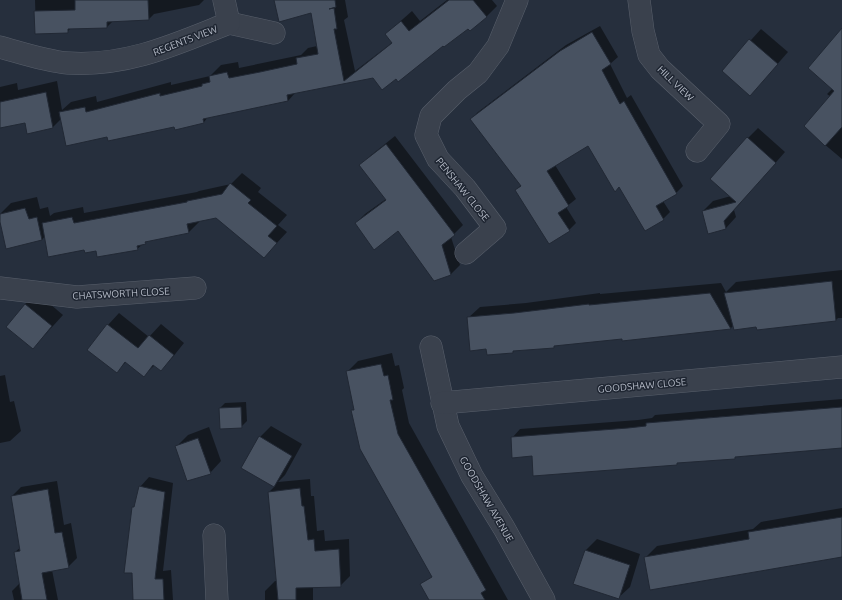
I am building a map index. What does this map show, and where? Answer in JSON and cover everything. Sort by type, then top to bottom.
[{"type":"street","name":"REGENTS VIEW","points":[[224,0],[229,23]]},
{"type":"street","name":"PENSHAW CLOSE","points":[[466,253],[495,228],[465,188],[438,159],[426,135],[431,116],[457,90],[478,73],[498,46],[517,0]]},
{"type":"street","name":"HILL VIEW","points":[[639,0],[643,31],[649,55],[660,69],[719,124],[696,151]]},
{"type":"street","name":"REGENTS VIEW","points":[[0,47],[28,55],[68,63],[114,62],[162,50],[229,23],[274,33]]},
{"type":"street","name":"CHATSWORTH CLOSE","points":[[0,288],[77,297],[195,288]]},
{"type":"street","name":"GOODSHAW AVENUE","points":[[431,347],[448,426],[472,476],[504,528],[544,600]]},
{"type":"street","name":"GOODSHAW CLOSE","points":[[442,403],[842,367]]},
{"type":"street","points":[[214,535],[217,600]]},
{"type":"building","points":[[75,0],[148,0],[149,20],[107,22],[107,28],[68,29],[68,33],[35,34],[34,11],[75,10]]},
{"type":"building","points":[[274,0],[335,0],[336,7],[329,9],[334,8],[337,29],[334,29],[344,81],[392,43],[385,34],[401,21],[409,31],[449,0],[473,0],[487,17],[470,31],[468,29],[444,47],[443,46],[398,82],[396,79],[382,90],[373,78],[287,95],[288,101],[203,119],[204,123],[175,130],[174,127],[108,141],[107,137],[66,146],[59,112],[85,107],[86,112],[160,93],[160,96],[202,86],[202,84],[210,82],[209,76],[227,72],[229,78],[260,72],[297,64],[296,58],[318,54],[311,13],[279,22]]},
{"type":"building","points":[[842,28],[842,127],[825,146],[804,126],[834,91],[808,68]]},
{"type":"building","points":[[592,32],[611,64],[602,70],[620,104],[624,101],[677,194],[656,206],[664,220],[645,231],[619,187],[615,192],[588,146],[547,171],[569,206],[558,213],[570,231],[549,244],[515,190],[521,186],[470,119],[560,51]]},
{"type":"building","points":[[749,39],[778,64],[750,96],[722,71]]},
{"type":"building","points":[[46,92],[53,128],[27,134],[25,123],[0,128],[0,102]]},
{"type":"building","points":[[747,137],[776,163],[724,221],[726,229],[708,234],[702,211],[736,202],[710,179]]},
{"type":"building","points":[[386,144],[455,235],[442,245],[451,275],[434,281],[398,231],[374,250],[355,223],[386,200],[359,165]]},
{"type":"building","points":[[230,183],[251,200],[248,203],[277,226],[268,236],[277,243],[264,258],[216,218],[187,224],[189,233],[145,242],[146,244],[137,246],[138,250],[97,257],[96,251],[85,253],[84,250],[48,257],[42,223],[72,217],[74,223],[187,202],[222,194]]},
{"type":"building","points":[[25,208],[29,219],[37,217],[42,240],[6,249],[0,222],[0,214]]},
{"type":"building","points":[[832,281],[836,321],[757,330],[756,327],[734,330],[724,293]]},
{"type":"building","points":[[710,293],[731,329],[622,341],[622,339],[554,346],[554,348],[513,351],[513,353],[487,355],[486,349],[470,351],[467,317]]},
{"type":"building","points":[[25,304],[52,326],[33,349],[6,327]]},
{"type":"building","points":[[107,324],[138,348],[149,335],[174,355],[161,371],[153,365],[144,377],[125,362],[117,373],[87,350]]},
{"type":"building","points":[[381,364],[384,376],[388,375],[393,400],[390,400],[398,434],[486,590],[481,593],[485,600],[429,600],[420,584],[432,577],[360,449],[351,410],[354,410],[346,371]]},
{"type":"building","points":[[241,407],[242,428],[220,429],[219,408]]},
{"type":"building","points":[[842,407],[842,448],[735,457],[735,459],[677,463],[677,465],[533,476],[532,456],[512,458],[511,437],[628,428],[646,426],[646,423]]},
{"type":"building","points":[[259,436],[292,456],[274,487],[241,468]]},
{"type":"building","points":[[198,438],[211,474],[187,481],[175,446]]},
{"type":"building","points":[[139,486],[165,492],[155,579],[163,579],[164,600],[133,600],[132,573],[124,573],[132,507],[134,507]]},
{"type":"building","points":[[300,488],[302,506],[304,506],[308,540],[314,539],[315,551],[339,549],[341,587],[296,588],[296,600],[278,600],[268,492]]},
{"type":"building","points":[[48,489],[55,533],[62,532],[69,568],[42,573],[47,600],[22,600],[14,552],[20,551],[11,496]]},
{"type":"building","points":[[842,517],[842,557],[650,590],[644,557],[749,539],[748,532]]},
{"type":"building","points":[[585,550],[630,565],[619,599],[573,584]]}]
